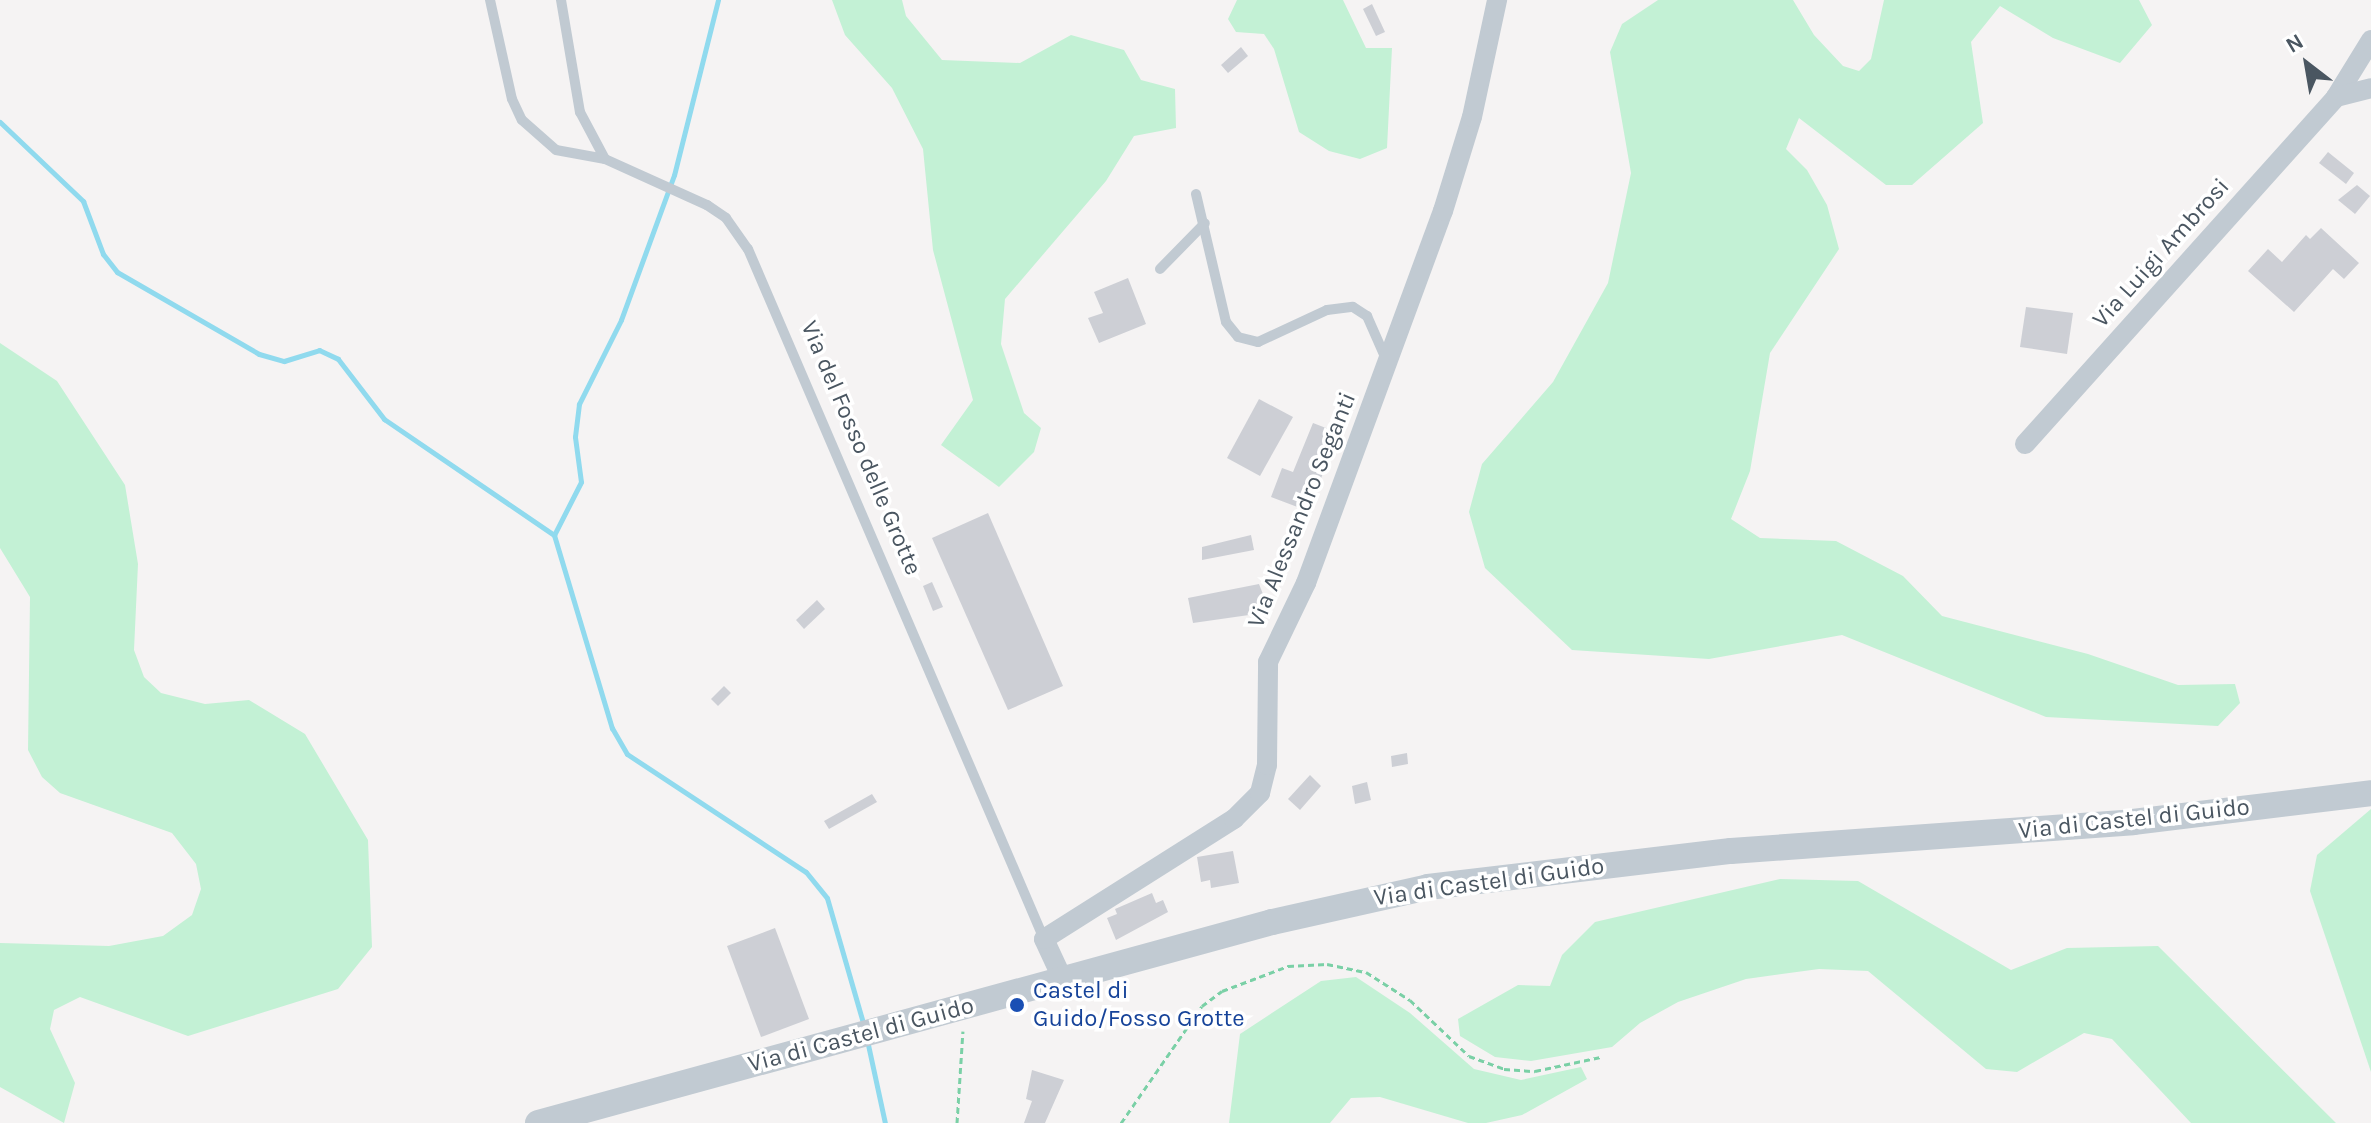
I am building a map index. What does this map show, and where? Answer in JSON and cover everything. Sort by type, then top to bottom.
[{"type":"street","name":"Via Alessandro Seganti","points":[[1044,939],[1234,819],[1257,798],[1267,765],[1264,682],[1269,658],[1306,583],[1389,364],[1461,155],[1497,0]]},
{"type":"street","name":"Via Luigi Ambrosi","points":[[2025,444],[2336,97],[2371,40]]},
{"type":"street","points":[[2336,97],[2371,88]]},
{"type":"street","name":"Via di Castel di Guido","points":[[538,1123],[1272,922],[1454,882],[1731,851],[2133,822],[2371,793]]},
{"type":"street","name":"Via del Fosso delle Grotte","points":[[1044,939],[1063,980]]},
{"type":"lane","name":"Via del Fosso delle Grotte","points":[[490,0],[522,120],[556,150],[605,159],[707,205],[726,218],[748,249],[1044,939]]},
{"type":"lane","points":[[561,0],[580,112],[605,159]]},
{"type":"lane","points":[[1196,194],[1226,322],[1238,337],[1258,342],[1327,310],[1353,307],[1367,316],[1389,364]]},
{"type":"lane","points":[[1160,269],[1205,223]]},
{"type":"path","points":[[1121,1123],[1202,1006],[1222,991],[1288,966],[1327,964],[1366,972],[1410,1000],[1469,1056],[1504,1069],[1535,1071],[1601,1057]]},
{"type":"path","points":[[957,1123],[965,1007]]},
{"type":"green space","points":[[832,0],[902,0],[906,16],[942,60],[1020,63],[1071,35],[1124,50],[1141,80],[1175,89],[1176,128],[1134,136],[1106,181],[1005,299],[1001,344],[1024,413],[1041,428],[1034,452],[999,487],[941,445],[973,400],[933,250],[923,149],[892,88],[845,35]]},
{"type":"green space","points":[[1237,0],[1343,0],[1366,48],[1392,48],[1387,148],[1360,159],[1329,151],[1299,132],[1274,49],[1264,34],[1236,32],[1228,19]]},
{"type":"green space","points":[[1658,0],[1793,0],[1814,35],[1843,66],[1859,71],[1871,59],[1884,0],[2139,0],[2152,25],[2120,63],[2053,38],[2000,6],[1971,42],[1983,123],[1912,185],[1886,185],[1799,118],[1786,149],[1807,170],[1827,205],[1839,249],[1770,353],[1750,471],[1731,519],[1760,538],[1836,541],[1903,576],[1942,616],[2088,654],[2178,685],[2235,684],[2240,703],[2218,726],[2046,717],[1842,635],[1709,659],[1572,650],[1485,568],[1469,512],[1482,464],[1553,382],[1608,283],[1631,173],[1610,52],[1622,24]]},
{"type":"green space","points":[[0,343],[57,381],[125,485],[138,564],[134,650],[144,677],[161,693],[205,704],[249,700],[305,734],[368,840],[372,947],[338,989],[188,1036],[80,997],[54,1010],[50,1029],[75,1083],[64,1123],[0,1087],[0,943],[109,946],[163,936],[192,915],[201,889],[196,864],[172,833],[60,793],[42,777],[28,750],[30,597],[0,548]]},
{"type":"green space","points":[[2371,809],[2371,1072],[2310,891],[2317,855]]},
{"type":"green space","points":[[1780,879],[1858,881],[2011,970],[2067,948],[2158,946],[2336,1123],[2191,1123],[2112,1039],[2084,1033],[2017,1072],[1986,1069],[1868,971],[1819,969],[1746,979],[1678,1002],[1640,1023],[1612,1047],[1531,1061],[1495,1057],[1460,1036],[1458,1019],[1518,985],[1550,986],[1562,955],[1595,922]]},
{"type":"green space","points":[[1356,977],[1410,1013],[1474,1069],[1521,1080],[1581,1067],[1587,1079],[1522,1115],[1486,1123],[1468,1123],[1380,1097],[1351,1098],[1330,1123],[1229,1123],[1240,1034],[1321,981]]},
{"type":"building","points":[[1372,4],[1385,32],[1376,36],[1363,9]]},
{"type":"building","points":[[1241,47],[1248,56],[1228,73],[1221,65]]},
{"type":"building","points":[[2328,152],[2354,173],[2346,184],[2319,163]]},
{"type":"building","points":[[2357,185],[2370,196],[2355,214],[2338,200]]},
{"type":"building","points":[[2321,228],[2359,263],[2344,279],[2333,269],[2294,312],[2248,271],[2268,249],[2282,262],[2306,235],[2310,239]]},
{"type":"building","points":[[1128,278],[1146,324],[1099,343],[1088,318],[1103,313],[1094,292]]},
{"type":"building","points":[[2026,307],[2073,313],[2067,354],[2020,347]]},
{"type":"building","points":[[1259,399],[1293,417],[1260,476],[1227,458]]},
{"type":"building","points":[[1313,423],[1339,433],[1308,511],[1271,497],[1282,468],[1293,472]]},
{"type":"building","points":[[988,513],[1063,686],[1008,710],[932,538]]},
{"type":"building","points":[[1251,535],[1254,550],[1202,560],[1202,547]]},
{"type":"building","points":[[932,582],[943,607],[933,611],[923,586]]},
{"type":"building","points":[[1259,584],[1270,612],[1193,623],[1188,598]]},
{"type":"building","points":[[817,600],[825,609],[804,629],[796,620]]},
{"type":"building","points":[[724,686],[731,693],[718,706],[711,699]]},
{"type":"building","points":[[1407,753],[1408,764],[1392,767],[1391,756]]},
{"type":"building","points":[[1310,775],[1321,786],[1300,810],[1288,799]]},
{"type":"building","points":[[1367,782],[1371,800],[1355,804],[1352,786]]},
{"type":"building","points":[[872,794],[877,802],[829,829],[824,821]]},
{"type":"building","points":[[1233,851],[1239,883],[1211,888],[1210,880],[1201,882],[1197,857]]},
{"type":"building","points":[[1152,893],[1156,903],[1163,900],[1168,912],[1116,940],[1107,918],[1117,914],[1115,909]]},
{"type":"building","points":[[775,928],[809,1019],[761,1037],[727,946]]},
{"type":"building","points":[[1032,1070],[1064,1080],[1045,1123],[1024,1123],[1032,1101],[1026,1099]]},
{"type":"waterway","points":[[718,0],[674,175],[621,320],[579,404],[575,437],[581,482],[554,535],[612,728],[627,754],[806,872],[827,898],[864,1026]]},
{"type":"waterway","points":[[0,122],[83,201],[103,254],[117,272],[259,354],[284,361],[319,350],[338,359],[384,419],[554,535]]},
{"type":"waterway","points":[[867,1040],[885,1123]]},
{"type":"place","name":"Castel di Guido/Fosso Grotte","points":[[1017,1005]]}]
